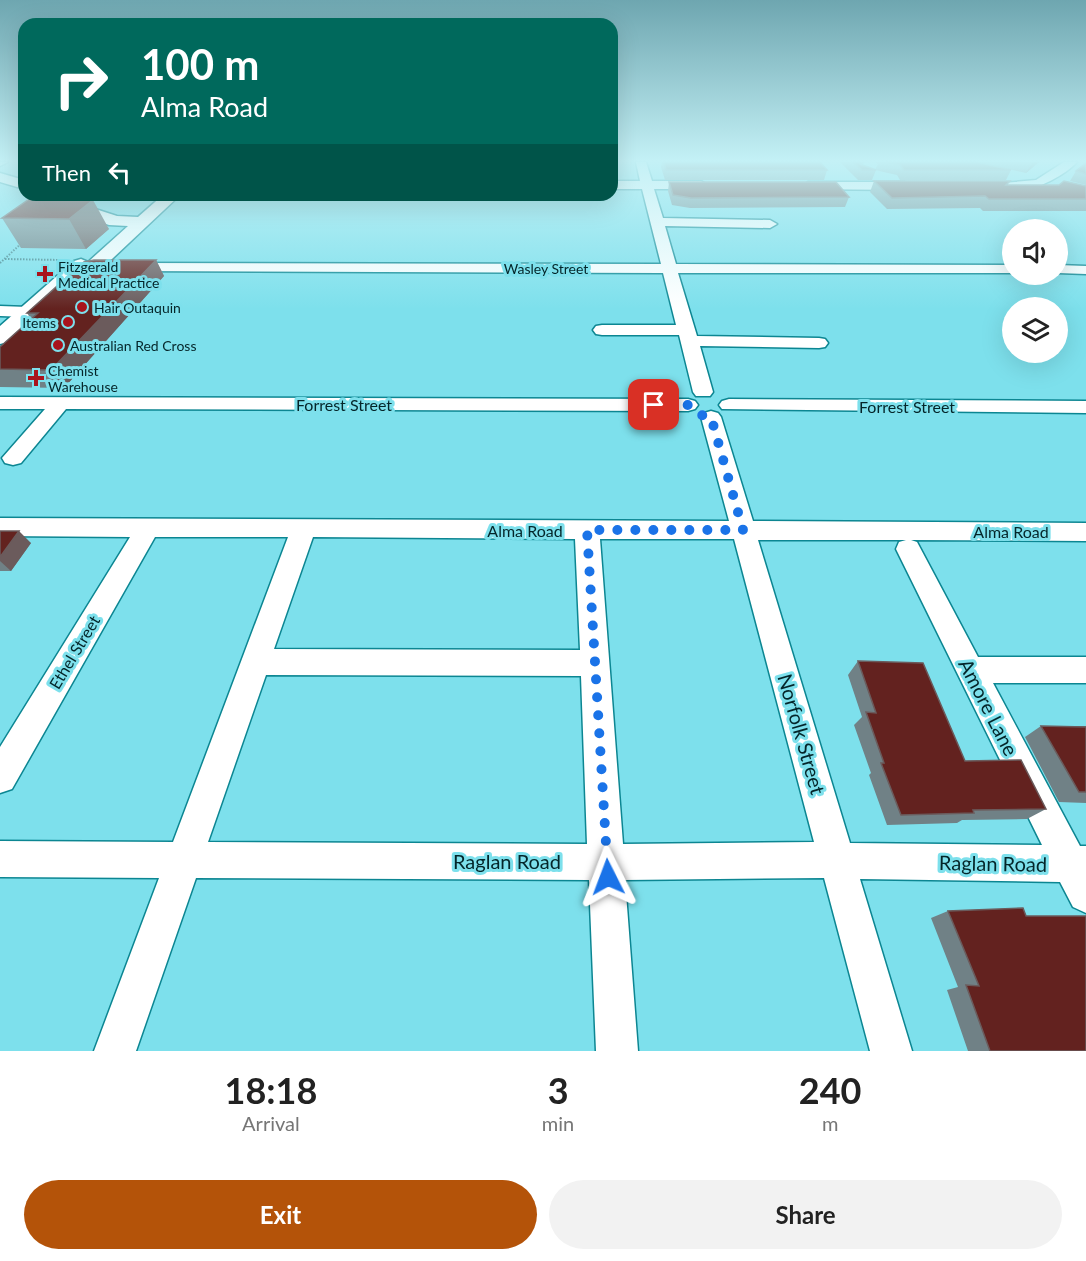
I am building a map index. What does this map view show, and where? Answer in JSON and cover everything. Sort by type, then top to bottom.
[{"type":"main road","points":[[75,211],[115,221],[140,218],[146,211]]},
{"type":"main road","points":[[105,211],[140,218]]},
{"type":"main road","points":[[0,337],[79,265],[149,211]]},
{"type":"main road","points":[[0,351],[79,265]]},
{"type":"street","points":[[55,211],[66,217]]},
{"type":"street","name":"Norfolk Street","points":[[656,211],[668,268],[891,1051]]},
{"type":"street","points":[[659,222],[770,224]]},
{"type":"street","name":"Wasley Street","points":[[79,265],[179,271],[1002,269]]},
{"type":"street","points":[[1068,269],[1086,270]]},
{"type":"street","points":[[0,312],[28,312]]},
{"type":"street","points":[[602,330],[819,343]]},
{"type":"street","points":[[13,458],[69,398]]},
{"type":"street","name":"Forrest Street","points":[[0,403],[69,398],[1086,407]]},
{"type":"street","name":"Alma Road","points":[[0,526],[1086,532]]},
{"type":"street","name":"Ethel Street","points":[[0,777],[148,528]]},
{"type":"street","points":[[115,1051],[304,528]]},
{"type":"street","points":[[587,530],[617,1051]]},
{"type":"street","name":"Amore Lane","points":[[908,549],[1081,874]]},
{"type":"street","points":[[255,662],[594,663]]},
{"type":"street","points":[[971,670],[1086,670]]},
{"type":"street","name":"Raglan Road","points":[[0,859],[607,862],[837,860],[1081,874]]},
{"type":"path","points":[[0,263],[29,237]]},
{"type":"path","points":[[4,260],[79,265]]},
{"type":"building","points":[[12,211],[79,211],[69,219],[2,218]]},
{"type":"building","points":[[156,260],[51,370],[0,369],[0,347],[38,313],[27,313],[84,262]]},
{"type":"building","points":[[0,531],[19,531],[0,557]]},
{"type":"building","points":[[858,661],[923,663],[965,761],[1021,760],[1046,809],[973,810],[974,813],[901,815],[881,763],[884,763],[866,712],[876,713]]},
{"type":"building","points":[[1041,726],[1086,727],[1086,792],[1079,792]]},
{"type":"building","points":[[1023,908],[1026,916],[1086,916],[1086,1051],[990,1051],[966,985],[979,986],[948,911]]},
{"type":"place","name":"Fitzgerald Medical Practice","points":[[45,274]]},
{"type":"place","name":"Hair Outaquin","points":[[82,307]]},
{"type":"place","name":"Items","points":[[68,322]]},
{"type":"place","name":"Australian Red Cross","points":[[58,345]]},
{"type":"place","name":"Chemist Warehouse","points":[[36,378]]},
{"type":"route","points":[[608,877],[587,530],[743,530],[711,417],[692,411],[688,405],[654,405]]}]
